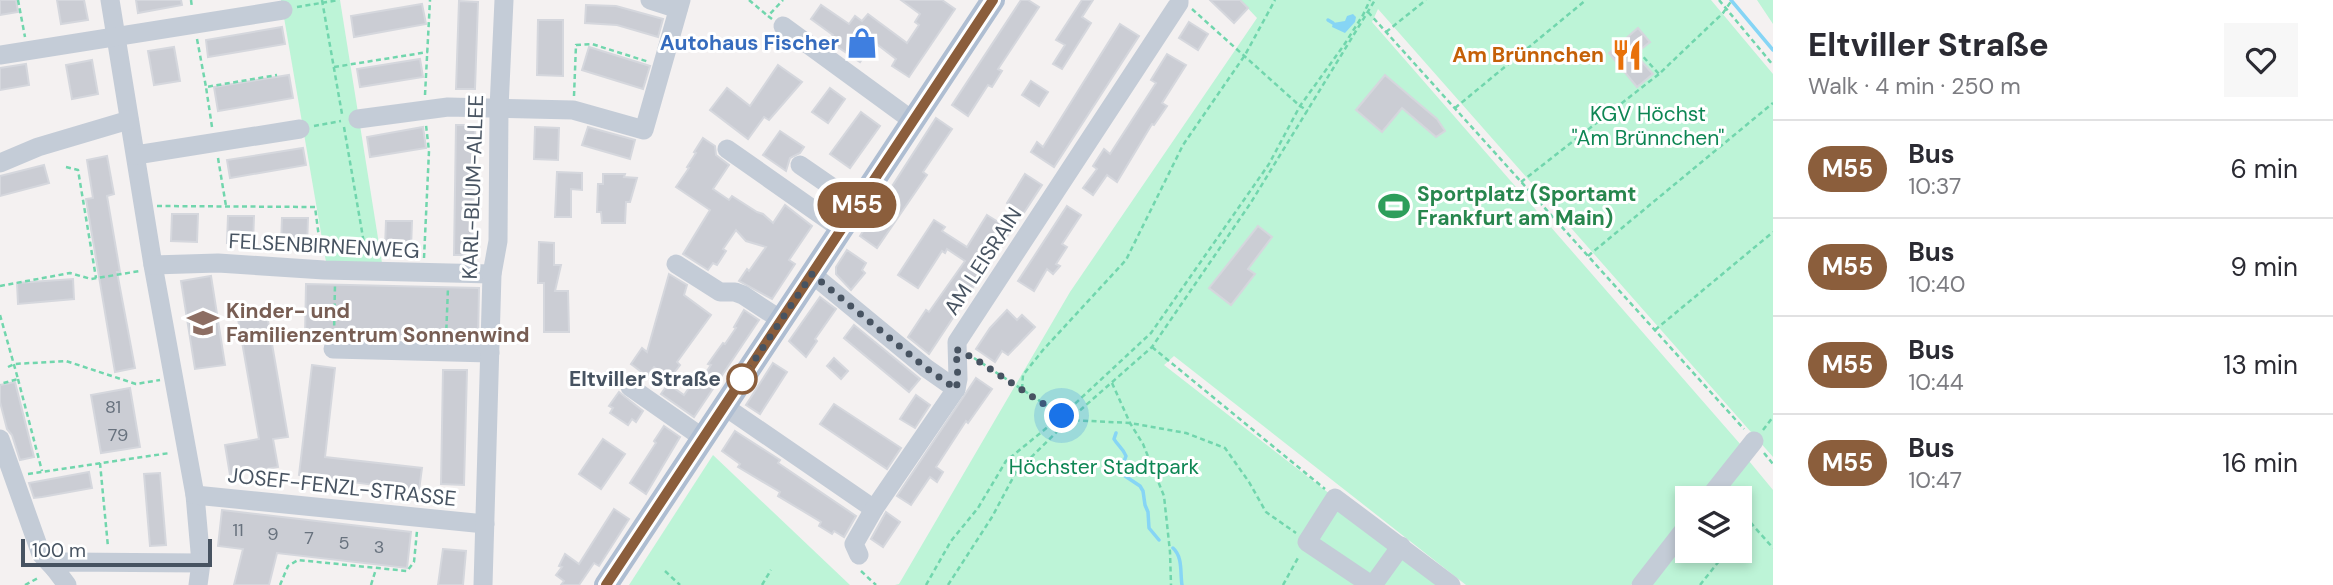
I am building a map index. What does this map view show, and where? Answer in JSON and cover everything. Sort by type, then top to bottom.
[{"type":"main road","points":[[606,585],[858,205],[988,2]]},
{"type":"street","points":[[110,0],[153,266],[195,495],[201,563],[198,585]]},
{"type":"street","name":"KARL-BLUM-ALLEE","points":[[483,585],[492,274],[498,241],[499,108],[504,0]]},
{"type":"street","points":[[351,119],[448,107],[573,110],[644,130],[679,4],[650,0]]},
{"type":"street","name":"AM LEISRAIN","points":[[956,389],[956,349],[965,330],[1179,1]]},
{"type":"street","points":[[0,55],[283,10]]},
{"type":"street","points":[[776,21],[913,121]]},
{"type":"street","points":[[0,163],[38,147],[129,120]]},
{"type":"street","points":[[136,155],[300,129]]},
{"type":"street","points":[[727,149],[841,229]]},
{"type":"street","points":[[800,165],[858,205]]},
{"type":"street","name":"FELSENBIRNENWEG","points":[[153,266],[218,263],[369,272],[492,274]]},
{"type":"street","points":[[676,264],[720,292],[743,295],[781,320]]},
{"type":"street","points":[[812,274],[926,368],[956,389],[874,509],[854,544],[859,555]]},
{"type":"street","points":[[333,349],[490,353]]},
{"type":"street","points":[[629,387],[702,438]]},
{"type":"street","points":[[724,407],[874,509]]},
{"type":"street","points":[[0,439],[41,554],[61,577]]},
{"type":"street","points":[[1718,486],[1754,441]]},
{"type":"street","name":"JOSEF-FENZL-STRASSE","points":[[195,495],[485,524]]},
{"type":"street","points":[[1401,546],[1372,585],[1307,542],[1335,498],[1401,546],[1451,585]]},
{"type":"street","points":[[1640,585],[1675,541]]},
{"type":"street","points":[[61,577],[65,562],[160,565],[201,563]]},
{"type":"path","points":[[18,0],[28,51]]},
{"type":"path","points":[[191,0],[226,206]]},
{"type":"path","points":[[283,10],[339,0]]},
{"type":"path","points":[[424,274],[429,151],[424,109],[430,0]]},
{"type":"path","points":[[749,0],[776,21]]},
{"type":"path","points":[[1022,389],[1023,375],[1036,358],[1126,260],[1183,145],[1245,55],[1275,0]]},
{"type":"path","points":[[926,585],[951,541],[978,508],[1006,461],[1062,416],[1151,333],[1269,164],[1300,106],[1363,15],[1370,0]]},
{"type":"path","points":[[948,585],[992,517],[1016,472],[1069,420],[1152,347],[1250,204],[1375,0]]},
{"type":"path","points":[[1386,32],[1426,0]]},
{"type":"path","points":[[1455,108],[1586,0]]},
{"type":"path","points":[[1719,0],[1773,65]]},
{"type":"path","points":[[323,1],[334,67],[351,119],[369,272]]},
{"type":"path","points":[[1179,1],[1196,11],[1308,111]]},
{"type":"path","points":[[1521,182],[1659,74],[1731,2]]},
{"type":"path","points":[[1368,12],[1773,464]]},
{"type":"path","points":[[573,110],[576,45],[592,44],[662,66]]},
{"type":"path","points":[[1638,51],[1659,74]]},
{"type":"path","points":[[334,67],[428,52]]},
{"type":"path","points":[[206,87],[277,75]]},
{"type":"path","points":[[1588,256],[1773,103]]},
{"type":"path","points":[[300,129],[351,119]]},
{"type":"path","points":[[66,167],[78,170],[96,278]]},
{"type":"path","points":[[144,205],[314,207],[330,270],[333,349]]},
{"type":"path","points":[[1655,330],[1773,232]]},
{"type":"path","points":[[0,286],[70,273],[91,279],[153,266]]},
{"type":"path","points":[[446,352],[448,274]]},
{"type":"path","points":[[0,315],[42,471]]},
{"type":"path","points":[[1152,347],[1335,498]]},
{"type":"path","points":[[956,349],[1069,420],[1130,423],[1186,433],[1225,448],[1266,512],[1307,542],[1283,585]]},
{"type":"path","points":[[8,367],[14,364],[66,361],[136,384],[174,379]]},
{"type":"path","points":[[0,384],[18,379]]},
{"type":"path","points":[[1112,383],[1143,444],[1164,496],[1171,585]]},
{"type":"path","points":[[13,477],[187,450]]},
{"type":"path","points":[[100,463],[110,562]]},
{"type":"path","points":[[280,585],[288,566],[298,560],[404,572],[411,569],[419,517]]},
{"type":"path","points":[[1752,523],[1773,548]]},
{"type":"path","points":[[859,555],[857,567],[876,585]]},
{"type":"path","points":[[1700,585],[1717,563]]},
{"type":"path","points":[[371,585],[376,569]]},
{"type":"path","points":[[762,585],[771,570]]},
{"type":"path","points":[[665,571],[680,585]]},
{"type":"green space","points":[[281,0],[340,0],[382,263],[326,262]]},
{"type":"green space","points":[[1240,0],[1711,0],[1773,74],[1773,457],[1378,9],[1372,22],[1741,445],[1709,486],[1675,486],[1675,529],[1631,585],[1466,585],[1174,356],[1164,365],[1447,585],[895,585],[899,584],[1070,292],[1257,18]]},
{"type":"green space","points":[[1757,0],[1773,0],[1773,24]]},
{"type":"green space","points":[[713,455],[850,585],[629,585]]},
{"type":"green space","points":[[1749,461],[1773,490],[1773,585],[1652,585],[1675,556],[1675,563],[1752,563],[1752,486],[1730,486]]},
{"type":"water","points":[[1353,14],[1356,17],[1355,22],[1345,33],[1332,27],[1333,23],[1345,21],[1347,16]]},
{"type":"building","points":[[0,0],[16,0],[18,12],[0,15]]},
{"type":"building","points":[[57,0],[84,0],[88,20],[61,24]]},
{"type":"building","points":[[136,0],[181,0],[182,5],[138,13]]},
{"type":"building","points":[[901,0],[942,0],[955,9],[909,77],[892,66],[896,59],[874,42],[860,62],[829,41],[833,35],[811,19],[821,5],[849,24],[855,16],[862,21],[868,14],[907,43],[919,25],[915,22],[920,14]]},
{"type":"building","points":[[1021,0],[1028,0],[1039,7],[998,69],[1002,71],[992,87],[988,85],[968,116],[952,105]]},
{"type":"building","points":[[1082,0],[1093,0],[1082,17],[1091,23],[1062,69],[1053,64],[1065,45],[1056,40]]},
{"type":"building","points":[[1210,0],[1240,0],[1248,8],[1234,23]]},
{"type":"building","points":[[459,1],[478,2],[475,89],[456,89]]},
{"type":"building","points":[[422,4],[426,24],[354,37],[351,16]]},
{"type":"building","points":[[586,5],[616,6],[663,19],[658,37],[617,25],[585,23]]},
{"type":"building","points":[[538,20],[563,20],[563,76],[537,75]]},
{"type":"building","points":[[1189,22],[1208,34],[1198,50],[1179,38]]},
{"type":"building","points":[[1120,24],[1139,36],[1054,167],[1031,152],[1037,142],[1043,147]]},
{"type":"building","points":[[282,27],[285,44],[208,57],[206,40]]},
{"type":"building","points":[[1638,28],[1650,42],[1635,54],[1653,74],[1637,87],[1609,53]]},
{"type":"building","points":[[174,47],[180,81],[154,85],[148,51]]},
{"type":"building","points":[[589,47],[650,66],[643,89],[582,70]]},
{"type":"building","points":[[1167,54],[1186,65],[1162,103],[1167,106],[1154,125],[1152,124],[1117,182],[1107,175],[1093,195],[1083,188],[1097,169],[1093,166],[1104,149],[1110,154],[1156,83],[1151,80]]},
{"type":"building","points":[[420,59],[423,77],[360,87],[357,69]]},
{"type":"building","points":[[92,60],[98,94],[72,99],[66,65]]},
{"type":"building","points":[[26,64],[29,85],[0,90],[0,68]]},
{"type":"building","points":[[778,65],[802,82],[769,120],[764,117],[748,139],[710,110],[727,88],[750,106]]},
{"type":"building","points":[[289,75],[293,98],[218,111],[214,87]]},
{"type":"building","points":[[1385,75],[1437,119],[1445,131],[1436,137],[1402,108],[1382,132],[1356,110]]},
{"type":"building","points":[[1031,81],[1048,92],[1039,106],[1022,95]]},
{"type":"building","points":[[830,88],[845,99],[828,123],[812,112]]},
{"type":"building","points":[[861,112],[880,126],[850,168],[830,154]]},
{"type":"building","points":[[936,118],[952,129],[923,172],[927,175],[877,248],[860,236]]},
{"type":"building","points":[[456,125],[475,125],[472,255],[454,255]]},
{"type":"building","points":[[423,127],[426,148],[370,157],[367,137]]},
{"type":"building","points":[[535,127],[559,128],[558,160],[534,159]]},
{"type":"building","points":[[588,127],[635,140],[630,159],[582,145]]},
{"type":"building","points":[[780,131],[804,147],[800,153],[790,158],[786,171],[763,155]]},
{"type":"building","points":[[703,138],[715,146],[716,155],[729,165],[713,189],[729,200],[732,196],[773,223],[785,205],[812,226],[789,260],[795,264],[772,299],[739,281],[766,247],[746,241],[736,230],[723,249],[726,251],[717,265],[713,263],[708,270],[683,254],[710,210],[676,187],[689,168],[687,167],[696,153],[694,152]]},
{"type":"building","points":[[303,148],[306,165],[230,178],[227,160]]},
{"type":"building","points":[[107,156],[114,194],[107,196],[120,272],[117,272],[135,368],[115,372],[86,199],[93,198],[87,160]]},
{"type":"building","points":[[44,165],[49,183],[0,196],[0,176]]},
{"type":"building","points":[[557,172],[582,173],[582,190],[571,189],[571,217],[555,217]]},
{"type":"building","points":[[603,174],[625,174],[624,177],[637,178],[630,202],[626,202],[625,223],[602,223],[601,212],[597,212],[598,184],[603,184]]},
{"type":"building","points":[[1025,174],[1042,185],[1023,214],[1007,203]]},
{"type":"building","points":[[1067,206],[1081,215],[1062,244],[1067,247],[1056,264],[1060,266],[1053,274],[1047,269],[1034,291],[1018,281]]},
{"type":"building","points":[[172,214],[198,214],[197,242],[171,241]]},
{"type":"building","points":[[987,215],[1011,230],[929,354],[908,337],[965,261],[947,249],[945,253],[942,251],[918,288],[898,275],[934,220],[945,227],[942,231],[967,247]]},
{"type":"building","points":[[228,216],[254,216],[253,244],[227,243]]},
{"type":"building","points":[[282,218],[308,218],[307,246],[281,245]]},
{"type":"building","points":[[386,221],[412,221],[411,249],[385,248]]},
{"type":"building","points":[[1258,226],[1272,237],[1248,269],[1255,274],[1231,305],[1209,288]]},
{"type":"building","points":[[539,242],[554,243],[554,265],[561,265],[555,291],[568,291],[569,332],[544,332],[544,283],[538,283]]},
{"type":"building","points":[[847,250],[866,263],[862,270],[865,273],[851,290],[836,274],[836,267]]},
{"type":"building","points":[[669,274],[687,285],[684,295],[711,315],[677,362],[680,365],[670,378],[654,367],[647,376],[631,364],[642,348],[647,352]]},
{"type":"building","name":"Kinder- und Familienzentrum Sonnenwind","points":[[211,276],[225,365],[195,369],[181,281]]},
{"type":"building","points":[[73,279],[74,299],[18,304],[17,283]]},
{"type":"building","points":[[306,284],[479,288],[478,340],[305,338]]},
{"type":"building","points":[[820,297],[836,309],[806,357],[789,341]]},
{"type":"building","points":[[266,309],[288,437],[273,439],[278,467],[230,475],[225,445],[259,439],[237,313]]},
{"type":"building","points":[[744,310],[759,320],[694,417],[661,394],[668,384],[684,395],[691,385],[693,387],[696,382],[698,384],[711,365],[708,364],[736,328],[734,327]]},
{"type":"building","points":[[1007,310],[1017,320],[1022,315],[1035,327],[1008,355],[1002,351],[995,362],[976,349],[990,328]]},
{"type":"building","points":[[854,325],[920,379],[909,392],[844,338]]},
{"type":"building","points":[[834,358],[848,371],[841,379],[827,366]]},
{"type":"building","points":[[773,363],[787,372],[760,414],[746,405]]},
{"type":"building","points":[[312,365],[335,368],[325,457],[422,468],[419,491],[299,475]]},
{"type":"building","points":[[443,370],[467,370],[464,485],[441,484]]},
{"type":"building","points":[[976,378],[992,389],[968,423],[966,421],[936,467],[943,472],[937,482],[930,477],[911,505],[897,496]]},
{"type":"building","points":[[15,382],[34,457],[20,460],[12,435],[7,429],[0,402],[0,385]]},
{"type":"building","points":[[130,388],[140,447],[101,453],[91,395]]},
{"type":"building","points":[[619,392],[643,411],[636,422],[632,419],[628,425],[610,413],[613,408],[609,406]]},
{"type":"building","points":[[916,395],[930,405],[915,428],[900,419]]},
{"type":"building","points":[[834,404],[901,448],[887,469],[820,424]]},
{"type":"building","points":[[664,426],[680,437],[646,494],[630,483]]},
{"type":"building","points":[[735,431],[780,460],[778,463],[856,516],[844,537],[819,526],[821,522],[778,496],[780,492],[738,467],[740,464],[722,451]]},
{"type":"building","points":[[603,439],[625,454],[601,489],[579,474]]},
{"type":"building","points":[[89,472],[92,488],[34,498],[29,483]]},
{"type":"building","points":[[160,473],[166,545],[150,546],[144,474]]},
{"type":"building","points":[[614,509],[629,519],[599,566],[594,563],[579,585],[561,585],[564,581],[556,575],[562,567],[559,566],[565,554],[579,564]]},
{"type":"building","points":[[222,510],[411,532],[407,568],[277,553],[269,585],[234,585],[243,549],[218,546]]},
{"type":"building","points":[[886,512],[900,522],[883,547],[871,539]]},
{"type":"building","points":[[443,549],[466,551],[463,585],[438,585]]},
{"type":"waterway","points":[[1731,0],[1773,50]]},
{"type":"waterway","points":[[1328,20],[1333,23]]},
{"type":"waterway","points":[[1116,433],[1114,439],[1126,456],[1122,474],[1143,491],[1149,528],[1159,540]]},
{"type":"waterway","points":[[1173,548],[1180,560],[1182,585]]},
{"type":"bus line","name":"M55","points":[[606,585],[993,0]]},
{"type":"place","name":"Autohaus Fischer","points":[[862,43]]},
{"type":"place","name":"Am Brünnchen","points":[[1627,55]]},
{"type":"place","name":"Sportplatz (Sportamt Frankfurt am Main)","points":[[1394,206]]},
{"type":"place","name":"Kinder- und Familienzentrum Sonnenwind","points":[[203,323]]},
{"type":"place","name":"Eltviller Straße","points":[[742,379]]},
{"type":"route","points":[[742,379],[812,274],[926,368],[956,389],[956,349],[1062,416]]},
{"type":"park label","name":"KGV Höchst \"Am Brünnchen\"","points":[[1648,126]]},
{"type":"park label","name":"Höchster Stadtpark","points":[[1104,467]]}]
